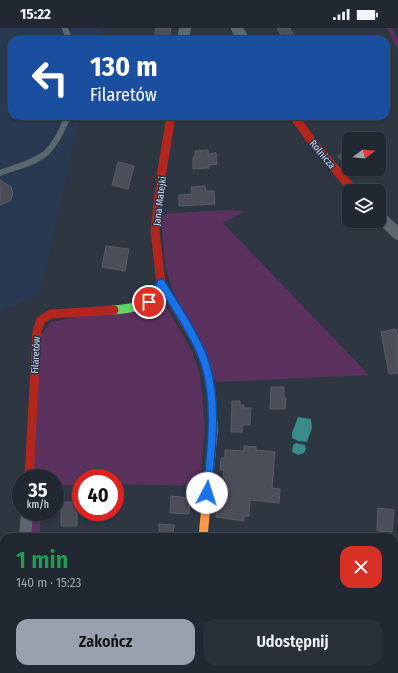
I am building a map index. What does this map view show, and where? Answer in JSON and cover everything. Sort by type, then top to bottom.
[{"type":"street","name":"Jana Matejki","points":[[170,120],[161,177],[155,231],[161,283],[197,345],[205,362],[211,390],[212,433],[203,533]]},
{"type":"street","name":"Rolnicza","points":[[297,120],[313,143],[348,184]]},
{"type":"street","points":[[386,223],[398,234]]},
{"type":"street","name":"Filaretów","points":[[29,469],[37,331],[41,320],[51,314],[134,308],[149,302],[158,294],[161,283]]},
{"type":"street","points":[[25,533],[26,521]]},
{"type":"lane","points":[[0,173],[28,162],[45,153],[58,138],[66,120]]},
{"type":"shaded area","points":[[0,28],[100,28],[98,36],[8,36],[8,120],[79,120],[40,294],[0,312]]},
{"type":"shaded area","points":[[387,28],[392,28],[398,40],[398,50]]},
{"type":"shaded area","points":[[227,210],[245,211],[223,223],[369,375],[216,382],[172,288],[165,265],[161,214]]},
{"type":"shaded area","points":[[163,301],[193,353],[200,375],[205,427],[200,486],[124,484],[124,469],[72,469],[72,485],[64,485],[64,469],[33,469],[41,335],[51,322]]},
{"type":"shaded area","points":[[298,417],[311,419],[312,428],[307,442],[298,441],[292,438],[292,433]]},
{"type":"shaded area","points":[[296,443],[305,445],[306,449],[304,453],[298,455],[292,452],[293,445]]},
{"type":"shaded area","points":[[29,521],[40,521],[40,533],[28,533]]},
{"type":"building","points":[[156,28],[171,28],[170,36],[155,36]]},
{"type":"building","points":[[277,28],[290,28],[294,36],[282,36]]},
{"type":"building","points":[[208,150],[208,154],[216,153],[217,164],[209,165],[209,168],[193,169],[193,157],[195,157],[195,151]]},
{"type":"building","points":[[342,153],[342,161],[338,156]]},
{"type":"building","points":[[118,162],[134,166],[128,189],[112,185]]},
{"type":"building","points":[[0,180],[11,187],[13,194],[10,201],[0,205]]},
{"type":"building","points":[[205,186],[206,191],[214,191],[215,204],[179,206],[179,195],[192,194],[191,187]]},
{"type":"building","points":[[106,246],[129,249],[125,271],[102,267]]},
{"type":"building","points":[[396,329],[398,337],[398,373],[389,374],[381,332]]},
{"type":"building","points":[[271,387],[284,387],[284,398],[286,398],[285,409],[270,409]]},
{"type":"building","points":[[232,401],[240,401],[240,405],[244,405],[244,408],[251,408],[250,425],[242,425],[242,432],[231,432]]},
{"type":"building","points":[[244,446],[256,447],[256,450],[275,452],[272,488],[280,489],[279,503],[250,500],[249,516],[244,516],[244,521],[216,517],[218,496],[225,497],[226,478],[223,478],[224,470],[220,470],[221,458],[225,458],[225,450],[244,451]]},
{"type":"building","points":[[171,496],[190,498],[189,514],[170,513]]},
{"type":"building","points":[[64,502],[72,502],[72,521],[77,521],[77,526],[61,526],[61,521],[64,521]]},
{"type":"building","points":[[378,508],[394,510],[392,532],[377,531]]},
{"type":"building","points":[[159,524],[174,525],[173,533],[159,533]]},
{"type":"traffic: fast","points":[[114,310],[137,307],[143,304],[153,297],[161,283]]},
{"type":"traffic: slow","points":[[203,533],[213,423]]},
{"type":"traffic: jam","points":[[170,120],[161,177],[155,231],[161,283],[194,339],[205,363],[211,390],[213,423]]},
{"type":"traffic: jam","points":[[297,120],[313,143],[348,184]]},
{"type":"traffic: jam","points":[[29,469],[37,331],[41,320],[51,314],[114,310]]},
{"type":"route","points":[[149,302],[158,294],[161,283],[176,307],[205,362],[211,390],[212,433],[207,493]]}]
